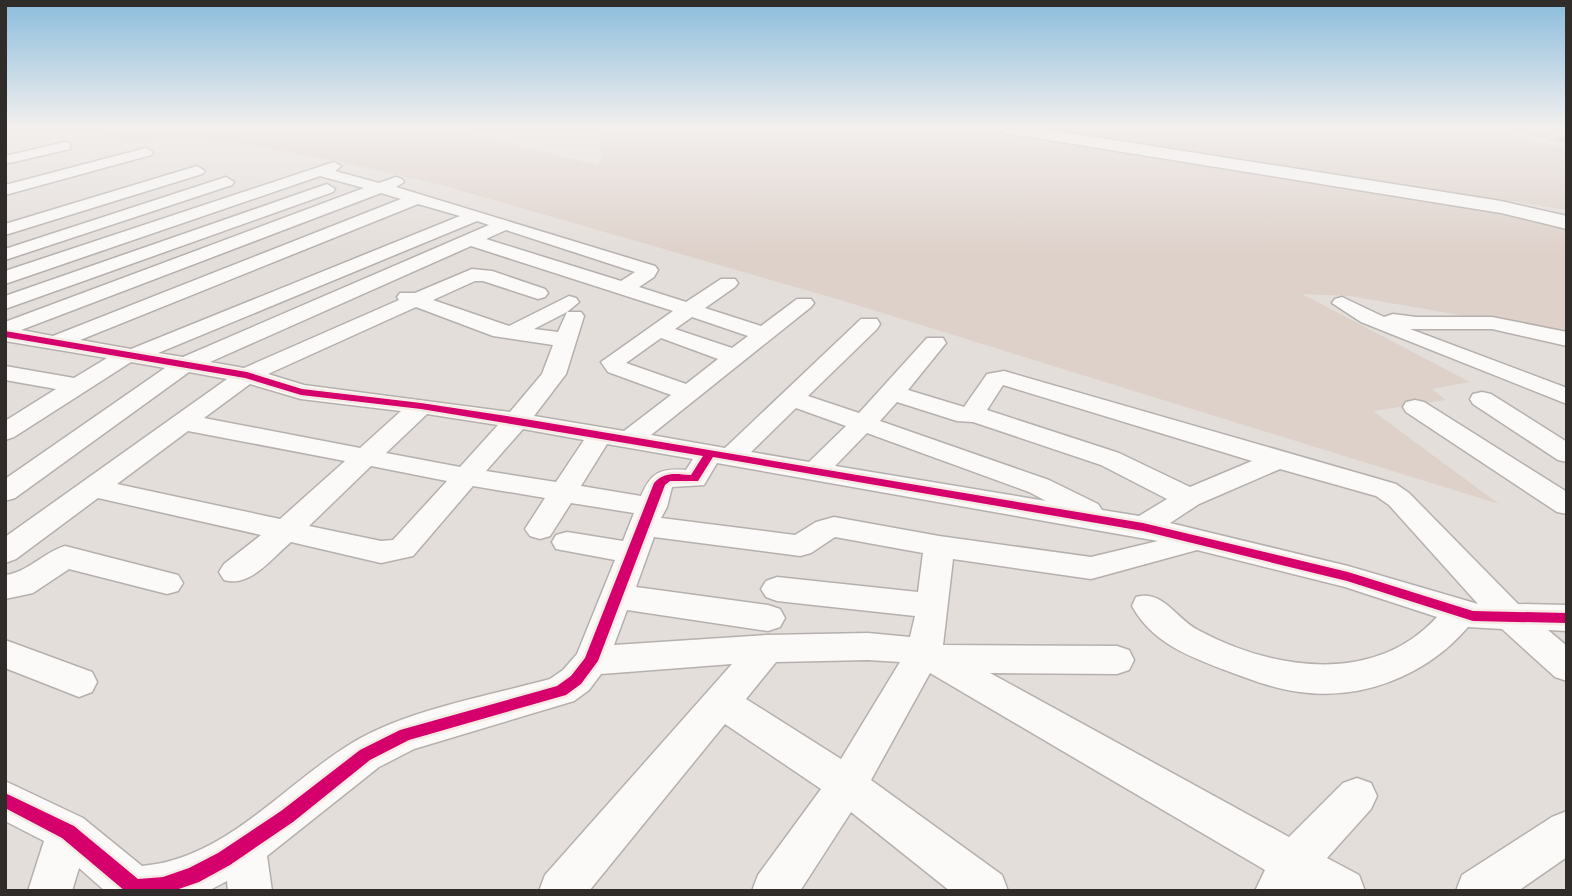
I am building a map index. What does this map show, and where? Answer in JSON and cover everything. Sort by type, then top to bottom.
[{"type":"main road","points":[[1270,170],[1567,218]]},
{"type":"main road","points":[[1296,170],[1469,197],[1525,210]]},
{"type":"street","points":[[5,176],[28,170]]},
{"type":"street","points":[[5,190],[100,170]]},
{"type":"street","points":[[5,223],[17,207],[120,170]]},
{"type":"street","points":[[5,278],[322,170]]},
{"type":"street","points":[[333,170],[373,181],[415,199],[476,215],[648,270],[624,288]]},
{"type":"street","points":[[51,216],[197,171]]},
{"type":"street","points":[[5,303],[373,181]]},
{"type":"street","points":[[5,331],[373,181]]},
{"type":"street","points":[[5,254],[226,182]]},
{"type":"street","points":[[64,194],[133,191]]},
{"type":"street","points":[[54,343],[415,199]]},
{"type":"street","points":[[17,207],[90,204]]},
{"type":"street","points":[[17,207],[118,240]]},
{"type":"street","points":[[5,230],[17,207]]},
{"type":"street","points":[[5,432],[130,356],[476,215]]},
{"type":"street","points":[[5,492],[17,474],[184,365],[505,224]]},
{"type":"street","points":[[469,239],[765,334]]},
{"type":"street","points":[[501,280],[572,245]]},
{"type":"street","points":[[340,271],[511,333],[566,340]]},
{"type":"street","points":[[5,552],[247,375],[472,275],[485,275],[538,293]]},
{"type":"street","points":[[689,393],[612,365],[728,283]]},
{"type":"street","points":[[629,440],[804,303]]},
{"type":"street","points":[[1567,340],[1492,323],[1416,323],[1350,308],[1567,397]]},
{"type":"street","points":[[95,488],[382,552],[402,550],[519,421],[549,382],[566,340],[572,309],[511,333]]},
{"type":"street","points":[[8,804],[68,832],[133,889],[149,889],[166,885],[245,846],[365,755],[405,734],[561,691],[576,680],[591,662],[615,596],[664,479],[694,479],[792,398],[869,324]]},
{"type":"street","points":[[659,330],[735,357]]},
{"type":"street","points":[[5,331],[54,343],[247,375],[301,392],[519,421],[1143,527],[1348,577],[1460,614],[1567,618]]},
{"type":"street","points":[[813,473],[892,393],[934,343]]},
{"type":"street","points":[[5,373],[79,386]]},
{"type":"street","points":[[972,413],[999,377],[1278,460],[1376,486],[1393,494],[1510,617],[1567,667]]},
{"type":"street","points":[[892,393],[961,415],[972,413],[1060,441],[1132,469],[1189,498]]},
{"type":"street","points":[[792,398],[1039,486],[1078,503],[1099,519]]},
{"type":"street","points":[[1482,399],[1567,454]]},
{"type":"street","points":[[1060,441],[1087,403]]},
{"type":"street","points":[[235,572],[285,531],[421,406]]},
{"type":"street","points":[[1415,407],[1567,505]]},
{"type":"street","points":[[5,410],[33,414]]},
{"type":"street","points":[[183,422],[561,493],[644,529]]},
{"type":"street","points":[[540,528],[600,435]]},
{"type":"street","points":[[1143,527],[1189,498],[1278,460]]},
{"type":"street","points":[[567,542],[644,529],[800,545],[834,527],[939,546],[1091,568],[1199,540]]},
{"type":"street","points":[[774,891],[847,785],[929,656],[939,546]]},
{"type":"street","points":[[5,587],[22,585],[65,557],[167,583]]},
{"type":"street","points":[[615,596],[771,618],[929,656],[1117,660]]},
{"type":"street","points":[[591,662],[771,618],[933,606]]},
{"type":"street","points":[[1148,606],[1166,629],[1181,639],[1259,668],[1302,679],[1355,677],[1394,666],[1412,657],[1450,627],[1460,614]]},
{"type":"street","points":[[561,891],[721,702],[771,618]]},
{"type":"street","points":[[5,654],[79,682]]},
{"type":"street","points":[[929,656],[1285,877],[1343,891]]},
{"type":"street","points":[[721,702],[847,785],[986,891]]},
{"type":"street","points":[[1285,877],[1357,796]]},
{"type":"street","points":[[1479,891],[1567,831]]},
{"type":"street","points":[[50,891],[68,832]]},
{"type":"street","points":[[245,846],[250,891]]},
{"type":"shaded area","points":[[376,170],[1248,170],[1484,208],[1567,227],[1567,334],[1350,296],[1302,294],[1470,382],[1432,389],[1446,400],[1373,411],[1499,504],[837,299],[445,186]]},
{"type":"shaded area","points":[[1309,170],[1567,170],[1567,210]]},
{"type":"cycle path","points":[[5,334],[247,375],[301,392],[519,421],[1143,527],[1348,577],[1473,616],[1567,618]]},
{"type":"cycle path","points":[[5,800],[68,832],[135,888],[163,886],[193,876],[256,839],[365,755],[405,735],[561,691],[576,680],[591,661],[660,483],[668,477],[694,479],[710,453]]}]
